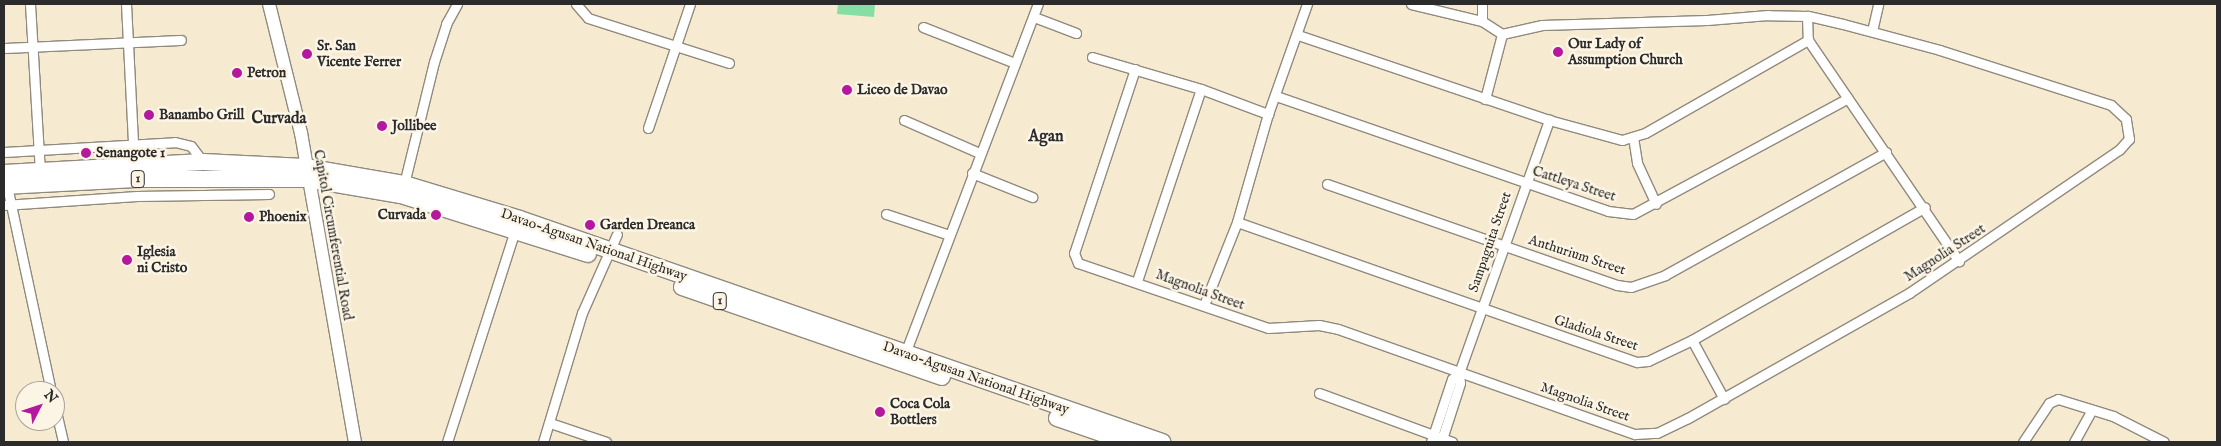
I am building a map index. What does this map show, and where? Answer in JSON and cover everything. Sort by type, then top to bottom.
[{"type":"highway","name":"Davao-Agusan National Highway","points":[[5,182],[40,172],[203,162],[404,184],[465,201],[606,255],[903,358],[1162,442]]},
{"type":"highway","name":"Davao-Agusan National Highway","points":[[5,182],[136,180],[306,173],[401,195],[515,230],[606,255]]},
{"type":"highway","name":"Davao-Agusan National Highway","points":[[903,358],[1127,442]]},
{"type":"main road","name":"Capitol Circumferential Road","points":[[269,4],[297,118],[355,442]]},
{"type":"street","points":[[30,4],[40,172]]},
{"type":"street","points":[[126,4],[133,143]]},
{"type":"street","points":[[404,184],[446,24],[457,4]]},
{"type":"street","points":[[576,4],[588,18],[729,63]]},
{"type":"street","points":[[648,128],[674,44],[690,4]]},
{"type":"street","points":[[903,358],[979,153],[1038,4]]},
{"type":"street","points":[[1204,306],[1237,222],[1268,114],[1298,35],[1306,4]]},
{"type":"street","points":[[1411,4],[1482,22],[1502,34],[1542,25],[1707,20],[1768,15],[1807,16],[1872,31],[1878,4]]},
{"type":"street","points":[[1482,4],[1482,22]]},
{"type":"street","points":[[1807,16],[1808,40],[1925,207],[1959,261]]},
{"type":"street","points":[[1034,17],[1076,33]]},
{"type":"street","points":[[923,27],[1015,63]]},
{"type":"street","name":"Magnolia Street","points":[[1135,69],[1074,253],[1078,263],[1136,281],[1268,328],[1314,325],[1338,329],[1623,430],[1657,433],[1724,399],[1959,261],[2125,144],[2130,131],[2126,119],[2111,105],[1872,31]]},
{"type":"street","points":[[1485,99],[1502,34]]},
{"type":"street","points":[[1298,35],[1485,99],[1610,138],[1633,138],[1808,40]]},
{"type":"street","points":[[4,48],[129,44],[181,40]]},
{"type":"street","points":[[1092,57],[1201,89],[1268,114]]},
{"type":"street","points":[[1136,281],[1201,89]]},
{"type":"street","name":"Cattleya Street","points":[[1276,96],[1525,182],[1620,213],[1633,214],[1656,204],[1848,98]]},
{"type":"street","points":[[904,120],[979,153]]},
{"type":"street","name":"Sampaguita Street","points":[[1437,440],[1460,383],[1459,373],[1505,246],[1525,182],[1549,120]]},
{"type":"street","points":[[1633,138],[1637,163],[1656,204]]},
{"type":"street","points":[[4,152],[133,143],[184,143],[191,146],[203,162]]},
{"type":"street","name":"Anthurium Street","points":[[1327,184],[1617,286],[1640,285],[1665,275],[1886,152]]},
{"type":"street","points":[[972,172],[1032,197]]},
{"type":"street","points":[[5,182],[7,205],[49,381]]},
{"type":"street","points":[[7,205],[137,196],[269,194]]},
{"type":"street","name":"Gladiola Street","points":[[1237,222],[1637,362],[1648,360],[1692,340],[1925,207]]},
{"type":"street","points":[[886,214],[949,235]]},
{"type":"street","points":[[447,442],[515,230]]},
{"type":"street","points":[[543,442],[580,321],[606,255],[617,234]]},
{"type":"street","points":[[1692,340],[1724,399]]},
{"type":"street","points":[[1319,393],[1437,440],[1452,442]]},
{"type":"street","points":[[2023,442],[2053,400],[2064,399],[2124,421],[2164,442]]},
{"type":"street","points":[[2074,442],[2092,410]]},
{"type":"street","points":[[550,423],[606,442]]},
{"type":"street","points":[[1651,442],[1657,433]]},
{"type":"green space","points":[[838,4],[875,4],[874,17],[837,14]]},
{"type":"place","name":"Our Lady of Assumption Church","points":[[1558,52]]},
{"type":"place","name":"Sr. San Vicente Ferrer","points":[[307,54]]},
{"type":"place","name":"Petron","points":[[237,73]]},
{"type":"place","name":"Liceo de Davao","points":[[847,90]]},
{"type":"place","name":"Banambo Grill","points":[[149,115]]},
{"type":"place","name":"Jollibee","points":[[382,126]]},
{"type":"place","name":"Senangote 1","points":[[86,153]]},
{"type":"place","name":"Curvada","points":[[436,215]]},
{"type":"place","name":"Phoenix","points":[[249,217]]},
{"type":"place","name":"Garden Dreanca","points":[[590,225]]},
{"type":"place","name":"Iglesia ni Cristo","points":[[127,260]]},
{"type":"place","name":"Coca Cola Bottlers","points":[[880,412]]},
{"type":"district","name":"Curvada","points":[[279,119]]},
{"type":"district","name":"Agan","points":[[1046,137]]}]
